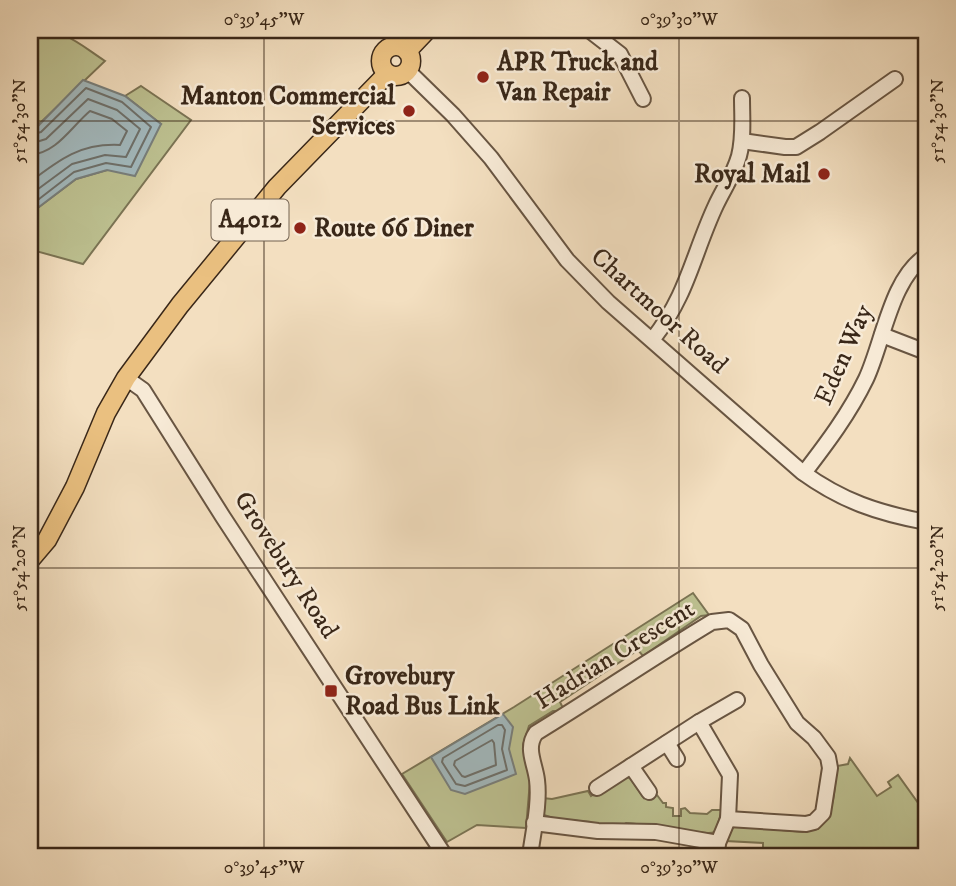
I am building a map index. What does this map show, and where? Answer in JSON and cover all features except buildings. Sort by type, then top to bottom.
[{"type":"main road","points":[[407,51],[427,30]]},
{"type":"main road","points":[[394,46],[407,51],[411,62],[408,71],[396,77],[387,74],[380,63],[385,51],[394,46]]},
{"type":"main road","name":"A4012","points":[[30,560],[47,540],[69,498],[106,413],[126,378],[180,305],[277,187],[387,74]]},
{"type":"street","points":[[589,30],[620,54],[643,99]]},
{"type":"street","name":"Chartmoor Road","points":[[408,71],[453,115],[491,158],[567,260],[608,302],[804,473],[860,505],[889,515],[926,522]]},
{"type":"street","points":[[742,141],[796,146],[895,79]]},
{"type":"street","points":[[653,339],[670,317],[689,278],[716,205],[732,177],[742,141],[742,97]]},
{"type":"street","name":"Eden Way","points":[[804,473],[843,421],[867,377],[901,284],[926,256]]},
{"type":"street","points":[[882,335],[926,352]]},
{"type":"street","name":"Grovebury Road","points":[[126,378],[143,390],[445,856]]},
{"type":"street","name":"Hadrian Crescent","points":[[530,856],[537,781],[530,747],[536,733],[606,691],[654,657],[712,622],[720,620],[729,620],[742,629],[797,723],[814,738],[828,757],[830,768],[823,813],[814,822],[806,824],[728,819]]},
{"type":"street","points":[[597,788],[737,700]]},
{"type":"street","points":[[534,823],[598,831],[656,832],[718,850],[728,819],[730,775],[699,722]]},
{"type":"street","points":[[667,743],[677,759]]},
{"type":"street","points":[[631,766],[649,792]]},
{"type":"green space","points":[[30,30],[62,35],[105,61],[36,127],[30,129]]},
{"type":"green space","points":[[141,86],[191,120],[83,264],[36,251],[30,256],[35,210],[76,179],[107,170],[161,124],[125,96]]},
{"type":"green space","points":[[693,593],[709,615],[701,616],[643,656],[638,650],[560,702],[563,708],[529,726],[523,745],[530,781],[526,828],[477,825],[447,842],[402,774],[514,707]]},
{"type":"green space","points":[[850,758],[877,796],[891,787],[888,782],[898,775],[926,814],[926,856],[768,856],[768,850],[763,850],[763,843],[726,841],[731,828],[736,826],[803,832],[807,828],[818,829],[831,807],[837,766],[848,764]]},
{"type":"green space","points":[[626,777],[630,778],[644,798],[654,791],[663,803],[666,803],[666,807],[673,808],[673,816],[681,816],[681,809],[685,808],[690,813],[707,814],[712,810],[722,810],[714,832],[700,833],[626,823],[621,827],[594,827],[590,822],[556,819],[541,814],[543,798],[552,799],[588,791],[591,796],[599,790],[605,792]]},
{"type":"water","points":[[83,80],[125,96],[161,124],[135,176],[107,170],[76,179],[35,210],[33,240],[30,241],[30,129],[37,127]]},
{"type":"water","points":[[503,714],[513,727],[509,749],[516,774],[465,794],[451,790],[431,757]]},
{"type":"place","name":"APR Truck and Van Repair","points":[[483,77]]},
{"type":"place","name":"Manton Commercial Services","points":[[409,111]]},
{"type":"place","name":"Royal Mail","points":[[824,174]]},
{"type":"place","name":"Route 66 Diner","points":[[300,228]]},
{"type":"place","name":"Grovebury Road Bus Link","points":[[331,691]]}]
